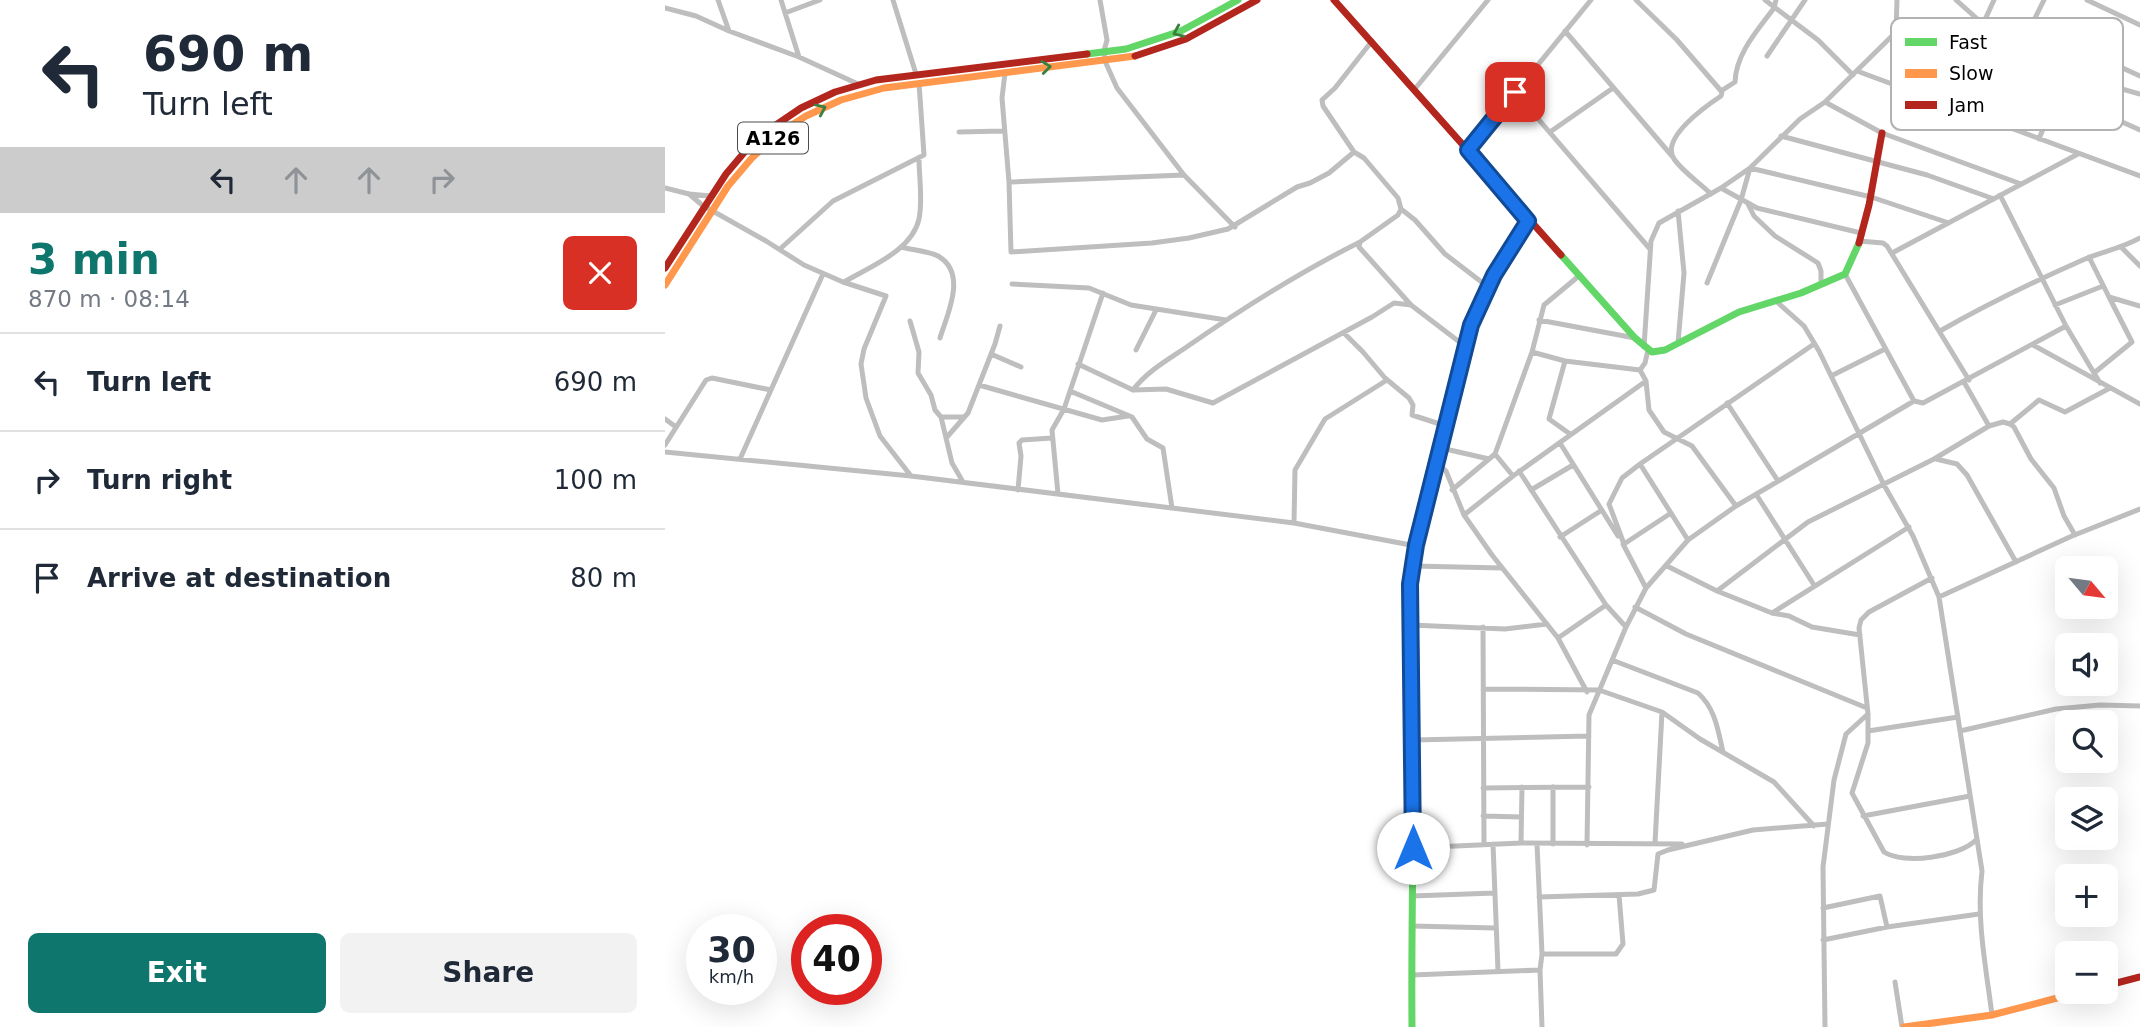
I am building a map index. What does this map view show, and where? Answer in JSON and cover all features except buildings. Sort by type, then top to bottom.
[{"type":"main road","name":"A126","points":[[665,285],[706,207],[709,194],[734,161],[775,124],[804,106],[858,84],[916,74],[1117,50],[1146,43],[1181,31],[1238,0]]},
{"type":"main road","name":"A126","points":[[665,268],[706,207],[757,152],[803,118],[853,96],[919,83],[1119,60],[1151,53],[1186,39],[1257,0]]},
{"type":"main road","points":[[1334,0],[1373,41],[1528,221],[1635,338],[1652,352],[1665,350],[1739,312],[1776,301],[1845,274],[1860,237],[1871,197],[1882,133]]},
{"type":"main road","points":[[1412,1027],[1413,740],[1410,584],[1416,545],[1471,325],[1488,287],[1528,221]]},
{"type":"main road","points":[[2118,983],[2140,977]]},
{"type":"main road","points":[[1903,1027],[1992,1015],[2055,999]]},
{"type":"street","points":[[718,0],[729,31]]},
{"type":"street","points":[[781,0],[799,57]]},
{"type":"street","points":[[785,13],[820,0]]},
{"type":"street","points":[[893,0],[916,74]]},
{"type":"street","points":[[1100,0],[1107,40],[1105,61],[1117,88],[1184,175],[1235,227]]},
{"type":"street","points":[[1414,90],[1488,0]]},
{"type":"street","points":[[1468,150],[1591,0]]},
{"type":"street","points":[[1636,0],[1677,40],[1721,90],[1721,96],[1679,130],[1671,149],[1673,158]]},
{"type":"street","points":[[1765,0],[1818,40],[1855,73],[1891,86]]},
{"type":"street","points":[[1721,90],[1735,82],[1738,62],[1775,8],[1776,0]]},
{"type":"street","points":[[1767,57],[1805,0]]},
{"type":"street","points":[[1896,18],[1897,0]]},
{"type":"street","points":[[1957,0],[1976,18]]},
{"type":"street","points":[[1986,18],[1994,0]]},
{"type":"street","points":[[2035,18],[2044,0]]},
{"type":"street","points":[[2087,0],[2140,25]]},
{"type":"street","points":[[665,8],[696,16],[858,84]]},
{"type":"street","points":[[1565,31],[1673,158],[1711,194]]},
{"type":"street","points":[[1640,370],[1645,363],[1650,250],[1653,233],[1659,223],[1721,188],[1750,168],[1781,136],[1825,102],[1891,37]]},
{"type":"street","points":[[1107,40],[1117,50],[1119,60]]},
{"type":"street","points":[[1373,41],[1322,100],[1324,106],[1354,152],[1364,158],[1398,198],[1401,209],[1415,220],[1445,254],[1488,287]]},
{"type":"street","points":[[2123,68],[2140,76]]},
{"type":"street","points":[[1005,73],[1002,98],[1003,131],[1009,181],[1011,251],[1152,243],[1235,227],[1297,187],[1329,173],[1354,152]]},
{"type":"street","points":[[780,248],[833,201],[925,153],[919,83]]},
{"type":"street","points":[[1549,132],[1613,88]]},
{"type":"street","points":[[2123,89],[2140,94]]},
{"type":"street","points":[[1515,92],[1650,250]]},
{"type":"street","points":[[1825,102],[1882,133],[2021,184]]},
{"type":"street","points":[[2123,122],[2140,130]]},
{"type":"street","points":[[2014,130],[2140,176]]},
{"type":"street","points":[[2039,139],[2043,130]]},
{"type":"street","points":[[959,132],[1003,131]]},
{"type":"street","points":[[1781,136],[1876,160],[1997,197],[2099,383]]},
{"type":"street","points":[[1892,253],[2078,154]]},
{"type":"street","points":[[843,282],[901,247],[919,220],[919,158]]},
{"type":"street","points":[[1750,168],[1871,197],[1949,223]]},
{"type":"street","points":[[1707,283],[1741,200],[1750,168]]},
{"type":"street","points":[[1009,181],[1184,175]]},
{"type":"street","points":[[665,188],[689,194],[709,194],[716,199]]},
{"type":"street","points":[[1721,188],[1748,204],[1883,243],[1892,253],[1940,331],[1989,426]]},
{"type":"street","points":[[689,194],[706,207],[823,274],[886,296],[864,349],[861,364],[866,398],[880,436],[911,476]]},
{"type":"street","points":[[1748,204],[1754,216],[1775,236],[1818,263],[1821,284]]},
{"type":"street","points":[[1133,390],[1139,382],[1226,320],[1309,268],[1360,242],[1394,220],[1401,209]]},
{"type":"street","points":[[1678,211],[1684,273],[1678,343]]},
{"type":"street","points":[[1940,331],[1989,303],[2089,257],[2122,248],[2140,238]]},
{"type":"street","points":[[1360,242],[1359,247],[1411,304],[1466,346]]},
{"type":"street","points":[[901,247],[938,256],[951,273],[954,290],[940,338]]},
{"type":"street","points":[[2122,248],[2140,266]]},
{"type":"street","points":[[2089,257],[2132,342],[2094,373]]},
{"type":"street","points":[[740,459],[823,274]]},
{"type":"street","points":[[1845,274],[1914,401]]},
{"type":"street","points":[[1452,490],[1495,454],[1532,352],[1544,304],[1580,275]]},
{"type":"street","points":[[1012,284],[1089,288],[1131,305],[1226,320]]},
{"type":"street","points":[[2055,305],[2103,286]]},
{"type":"street","points":[[1058,494],[1052,426],[1064,409],[1104,293]]},
{"type":"street","points":[[2109,297],[2140,306]]},
{"type":"street","points":[[1776,301],[1804,326],[1814,344],[1884,485],[1909,527],[1940,597],[1982,871],[1979,914],[1992,1015]]},
{"type":"street","points":[[1078,364],[1133,390],[1166,389],[1213,403],[1394,303],[1411,304]]},
{"type":"street","points":[[1136,350],[1156,310]]},
{"type":"street","points":[[1539,320],[1635,338]]},
{"type":"street","points":[[910,321],[919,352],[918,373],[941,417],[952,463],[963,482]]},
{"type":"street","points":[[947,437],[968,413],[1000,326]]},
{"type":"street","points":[[1587,845],[1589,715],[1635,607],[1646,588],[1688,540],[1736,506],[1859,432],[1914,401],[1923,403],[1967,381],[2066,326]]},
{"type":"street","points":[[1344,333],[1387,380],[1409,398],[1413,405],[1412,415],[1446,426]]},
{"type":"street","points":[[1623,544],[1609,504],[1622,478],[1814,344]]},
{"type":"street","points":[[2033,345],[2140,404]]},
{"type":"street","points":[[1831,376],[1885,349]]},
{"type":"street","points":[[1532,352],[1565,360],[1640,370]]},
{"type":"street","points":[[991,354],[1021,367]]},
{"type":"street","points":[[1565,360],[1549,419],[1570,434]]},
{"type":"street","points":[[1640,370],[1646,380],[1649,410],[1664,432],[1692,446],[1736,506]]},
{"type":"street","points":[[665,445],[706,380],[712,378],[771,390]]},
{"type":"street","points":[[1294,523],[1296,470],[1325,419],[1387,380]]},
{"type":"street","points":[[1464,515],[1519,471],[1646,380]]},
{"type":"street","points":[[1139,382],[1144,388]]},
{"type":"street","points":[[979,385],[1102,419],[1128,416]]},
{"type":"street","points":[[2010,424],[2039,400],[2065,412],[2110,388]]},
{"type":"street","points":[[1070,391],[1132,417],[1147,439],[1163,448],[1171,508]]},
{"type":"street","points":[[1727,403],[1778,481]]},
{"type":"street","points":[[941,417],[963,418]]},
{"type":"street","points":[[665,419],[676,427]]},
{"type":"street","points":[[1717,591],[1808,522],[1934,459],[1989,426],[2003,422],[2010,424],[2035,465],[2054,488],[2064,516],[2075,535]]},
{"type":"street","points":[[1018,489],[1021,456],[1019,443],[1022,440],[1052,438]]},
{"type":"street","points":[[1560,443],[1623,544],[1646,588]]},
{"type":"street","points":[[1441,447],[1489,459]]},
{"type":"street","points":[[665,452],[963,482],[1294,523],[1416,545]]},
{"type":"street","points":[[1495,454],[1513,476]]},
{"type":"street","points":[[1934,459],[1957,464],[1967,475],[2015,562]]},
{"type":"street","points":[[1437,463],[1446,471],[1464,515],[1558,638],[1587,692]]},
{"type":"street","points":[[1640,464],[1688,540]]},
{"type":"street","points":[[1531,490],[1573,465]]},
{"type":"street","points":[[1519,471],[1606,605],[1626,627]]},
{"type":"street","points":[[1756,494],[1814,585]]},
{"type":"street","points":[[1940,597],[2075,535],[2140,509]]},
{"type":"street","points":[[1560,537],[1602,510]]},
{"type":"street","points":[[1623,544],[1671,513]]},
{"type":"street","points":[[1772,613],[1909,527]]},
{"type":"street","points":[[1413,566],[1502,568]]},
{"type":"street","points":[[1667,566],[1717,591],[1772,613],[1789,616],[1812,627],[1860,635]]},
{"type":"street","points":[[1932,578],[1869,612],[1861,620],[1868,731],[1865,757],[1852,793],[1884,852],[1901,859],[1924,859],[1967,847],[1976,840]]},
{"type":"street","points":[[1558,638],[1606,605]]},
{"type":"street","points":[[1635,607],[1686,634],[1868,711]]},
{"type":"street","points":[[1410,625],[1505,629],[1547,624]]},
{"type":"street","points":[[1483,628],[1484,844]]},
{"type":"street","points":[[1612,660],[1698,693],[1707,701],[1723,752]]},
{"type":"street","points":[[1483,689],[1587,692],[1599,690],[1662,712],[1774,782],[1814,825]]},
{"type":"street","points":[[1960,731],[2056,709],[2100,705],[2140,706]]},
{"type":"street","points":[[1825,1027],[1823,867],[1833,780],[1846,734],[1868,711]]},
{"type":"street","points":[[1655,843],[1662,712]]},
{"type":"street","points":[[1868,731],[1958,717]]},
{"type":"street","points":[[1413,740],[1589,736]]},
{"type":"street","points":[[1521,843],[1522,787]]},
{"type":"street","points":[[1553,787],[1553,844]]},
{"type":"street","points":[[1483,788],[1589,787]]},
{"type":"street","points":[[1863,816],[1970,796]]},
{"type":"street","points":[[1483,816],[1521,817]]},
{"type":"street","points":[[1539,897],[1638,894],[1654,890],[1658,854],[1689,844],[1753,830],[1828,824]]},
{"type":"street","points":[[1413,848],[1521,843],[1689,844]]},
{"type":"street","points":[[1493,844],[1497,971]]},
{"type":"street","points":[[1537,844],[1542,1027]]},
{"type":"street","points":[[1412,896],[1495,893]]},
{"type":"street","points":[[1542,954],[1616,954],[1623,944],[1619,895]]},
{"type":"street","points":[[1823,908],[1880,896],[1887,927]]},
{"type":"street","points":[[1823,940],[1887,927],[1979,914]]},
{"type":"street","points":[[1412,926],[1495,928]]},
{"type":"street","points":[[1412,975],[1540,970]]},
{"type":"street","points":[[1895,982],[1903,1027]]},
{"type":"traffic: fast","points":[[1087,54],[1126,49],[1181,31],[1238,0]]},
{"type":"traffic: fast","points":[[1561,255],[1635,338],[1652,352],[1665,350],[1739,312],[1801,293],[1845,274],[1859,243]]},
{"type":"traffic: fast","points":[[1412,1027],[1413,745],[1409,615],[1418,538]]},
{"type":"traffic: slow","points":[[665,285],[728,186],[776,135],[806,116],[841,100],[884,88],[1135,56]]},
{"type":"traffic: slow","points":[[1904,1027],[1992,1015],[2055,999]]},
{"type":"traffic: jam","points":[[1135,56],[1186,39],[1257,0]]},
{"type":"traffic: jam","points":[[1334,0],[1561,255]]},
{"type":"traffic: jam","points":[[665,268],[726,174],[748,148],[801,108],[835,92],[876,80],[1087,54]]},
{"type":"traffic: jam","points":[[1859,243],[1882,133]]},
{"type":"traffic: jam","points":[[1418,538],[1471,325],[1494,275],[1529,221]]},
{"type":"traffic: jam","points":[[2118,983],[2140,977]]},
{"type":"route","points":[[1413,848],[1410,584],[1416,545],[1471,325],[1494,275],[1528,221],[1468,150],[1515,92]]}]
